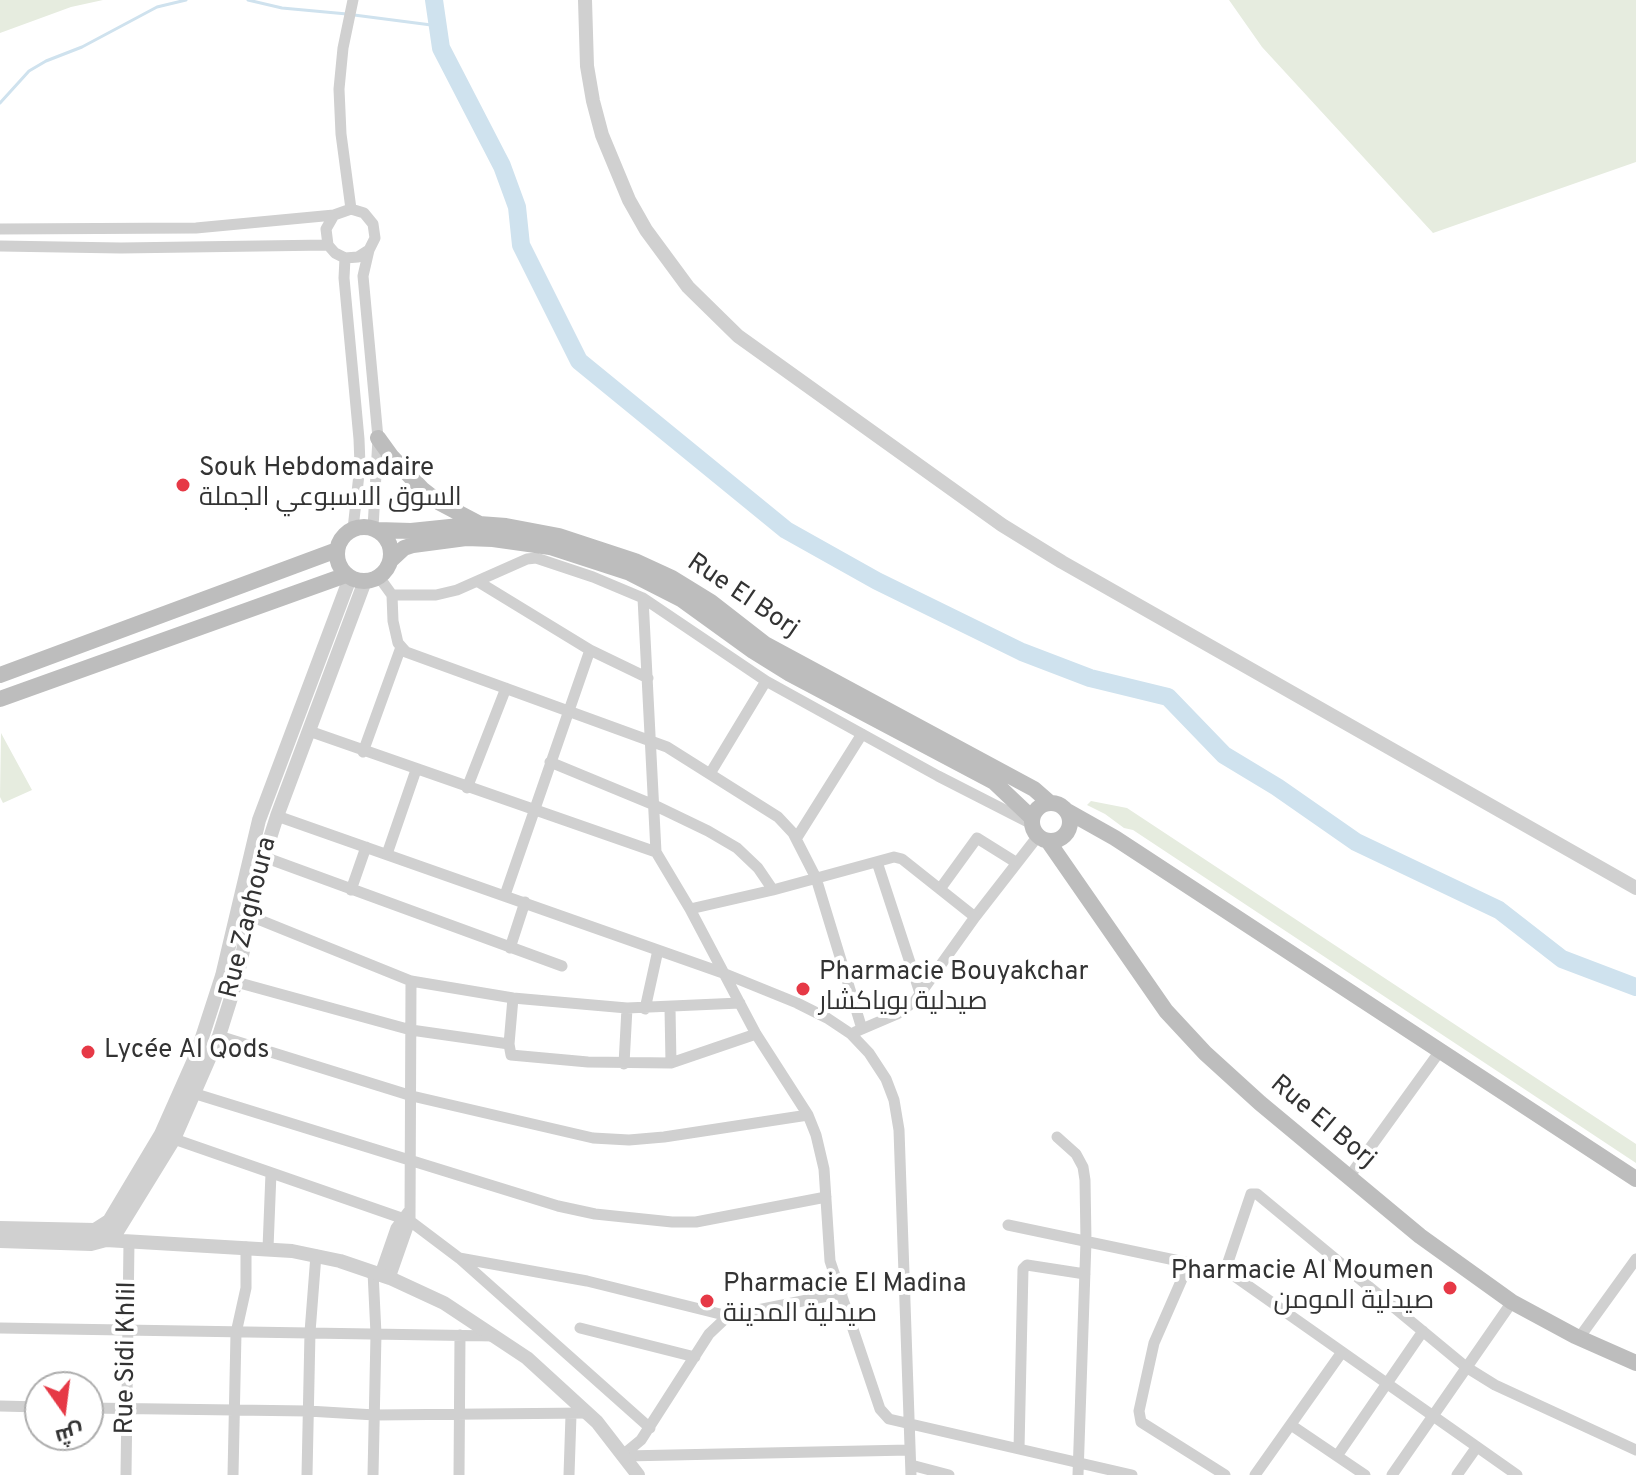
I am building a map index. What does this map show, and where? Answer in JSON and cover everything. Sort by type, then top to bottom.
[{"type":"main road","points":[[378,438],[398,465],[422,489],[440,503],[479,524]]},
{"type":"main road","name":"Rue El Borj","points":[[375,529],[411,531],[479,524],[559,536],[654,569],[711,602],[765,644],[1034,789],[1050,803]]},
{"type":"main road","points":[[0,699],[360,578],[390,561],[389,543],[375,529],[353,529],[342,537],[337,550],[338,563],[360,578]]},
{"type":"main road","name":"Rue El Borj","points":[[390,561],[404,548],[413,545],[453,539],[493,539],[550,547],[630,573],[681,599],[790,674],[994,782],[1038,830],[1166,1011],[1237,1083],[1420,1236],[1512,1302],[1579,1338],[1636,1363]]},
{"type":"main road","points":[[0,675],[337,550]]},
{"type":"main road","points":[[83,646],[91,666]]},
{"type":"main road","points":[[1067,811],[1070,823],[1060,839],[1038,830],[1039,808],[1050,803],[1056,804],[1115,838],[1636,1179]]},
{"type":"street","points":[[585,0],[587,66],[593,101],[602,135],[629,200],[673,269],[738,336],[1026,540],[1636,888]]},
{"type":"street","points":[[351,209],[339,111],[343,48],[352,5]]},
{"type":"street","points":[[0,229],[196,228],[334,215],[351,209],[364,213],[373,224],[375,238],[363,276],[378,438],[375,529]]},
{"type":"street","points":[[334,215],[326,229],[328,245],[335,253],[345,258],[358,257],[369,250]]},
{"type":"street","points":[[0,246],[328,245]]},
{"type":"street","points":[[345,258],[344,278],[360,465],[353,529]]},
{"type":"street","points":[[360,578],[392,595],[436,595],[536,558],[593,577],[643,598],[766,681],[1038,830],[1017,863],[906,1009],[857,1032]]},
{"type":"street","name":"Rue Zaghoura","points":[[101,1235],[118,1230],[174,1139],[219,1036],[236,982],[264,857],[360,578]]},
{"type":"street","name":"Rue Zaghoura","points":[[101,1235],[161,1134],[197,1053],[222,976],[259,820],[360,578]]},
{"type":"street","points":[[477,581],[590,650],[648,678]]},
{"type":"street","points":[[392,595],[393,621],[401,647],[413,656],[651,740],[711,772],[778,817],[796,839],[816,878],[857,1032],[886,1079],[894,1100],[899,1130],[911,1470],[949,1475]]},
{"type":"street","points":[[643,598],[656,852],[756,1034],[808,1115],[821,1152],[827,1250],[880,1409],[889,1419],[1019,1449],[1078,1469],[1129,1475]]},
{"type":"street","points":[[363,752],[401,647]]},
{"type":"street","points":[[505,895],[590,650]]},
{"type":"street","points":[[711,772],[766,681]]},
{"type":"street","points":[[467,788],[506,688]]},
{"type":"street","points":[[309,731],[656,852]]},
{"type":"street","points":[[796,839],[862,734]]},
{"type":"street","points":[[550,762],[708,831],[737,848],[758,868],[773,890]]},
{"type":"street","points":[[387,854],[416,770]]},
{"type":"street","points":[[277,816],[723,973],[857,1032]]},
{"type":"street","points":[[940,889],[977,838],[1017,863]]},
{"type":"street","points":[[351,890],[366,847]]},
{"type":"street","points":[[264,857],[562,966]]},
{"type":"street","points":[[690,909],[894,857],[902,859],[975,917]]},
{"type":"street","points":[[877,862],[920,993]]},
{"type":"street","points":[[510,948],[525,902]]},
{"type":"street","points":[[250,916],[411,981],[513,998],[627,1008],[740,1003]]},
{"type":"street","points":[[645,1009],[658,950]]},
{"type":"street","points":[[373,1475],[376,1334],[381,1275],[407,1217],[411,1162],[411,981]]},
{"type":"street","points":[[236,982],[411,1030],[509,1044]]},
{"type":"street","points":[[513,998],[511,1055],[624,1064],[671,1063],[756,1034]]},
{"type":"street","points":[[624,1064],[627,1008]]},
{"type":"street","points":[[670,1008],[671,1063]]},
{"type":"street","points":[[219,1036],[412,1096],[593,1138],[629,1140],[664,1137],[808,1115]]},
{"type":"street","points":[[1349,1177],[1440,1051]]},
{"type":"street","points":[[196,1094],[411,1162],[595,1214],[696,1222],[826,1197]]},
{"type":"street","points":[[1057,1137],[1076,1154],[1083,1167],[1086,1241],[1078,1469]]},
{"type":"street","points":[[174,1139],[407,1217],[459,1258],[650,1428]]},
{"type":"street","points":[[268,1248],[271,1173]]},
{"type":"street","points":[[1517,1475],[1227,1270],[1249,1197],[1253,1193],[1466,1367],[1495,1385],[1636,1450]]},
{"type":"street","points":[[1008,1225],[1189,1263],[1154,1343],[1139,1411],[1141,1422],[1225,1475]]},
{"type":"street","points":[[0,1228],[101,1235],[129,1241],[268,1248],[316,1255],[381,1275],[444,1303],[535,1364],[588,1413],[638,1475]]},
{"type":"street","points":[[0,1241],[91,1244],[101,1235]]},
{"type":"street","name":"Rue Sidi Khlil","points":[[126,1475],[129,1241]]},
{"type":"street","points":[[233,1475],[236,1333],[246,1288],[246,1247]]},
{"type":"street","points":[[307,1475],[310,1332],[316,1255]]},
{"type":"street","points":[[459,1258],[587,1281],[728,1316],[842,1293]]},
{"type":"street","points":[[1579,1338],[1636,1259]]},
{"type":"street","points":[[1019,1449],[1024,1266],[1085,1274]]},
{"type":"street","points":[[1392,1475],[1430,1416],[1512,1302]]},
{"type":"street","points":[[624,1455],[650,1428],[709,1334],[728,1316]]},
{"type":"street","points":[[0,1328],[495,1336]]},
{"type":"street","points":[[580,1328],[695,1357]]},
{"type":"street","points":[[1337,1456],[1423,1331]]},
{"type":"street","points":[[459,1475],[460,1335]]},
{"type":"street","points":[[1255,1475],[1342,1352]]},
{"type":"street","points":[[0,1406],[24,1407]]},
{"type":"street","points":[[104,1408],[375,1415],[588,1413]]},
{"type":"street","points":[[569,1475],[571,1415]]},
{"type":"street","points":[[1291,1425],[1365,1475]]},
{"type":"street","points":[[1457,1475],[1476,1448]]},
{"type":"street","points":[[624,1455],[909,1450]]},
{"type":"shaded area","points":[[0,0],[103,0],[71,7],[0,33]]},
{"type":"shaded area","points":[[1229,0],[1636,0],[1636,162],[1433,233],[1262,47]]},
{"type":"shaded area","points":[[1,733],[32,790],[3,803],[0,797]]},
{"type":"shaded area","points":[[1091,801],[1127,808],[1636,1144],[1636,1163],[1133,830],[1124,828],[1087,805]]},
{"type":"waterway","points":[[0,103],[29,71],[46,61],[82,47],[157,7],[186,0]]},
{"type":"waterway","points":[[248,0],[282,8],[347,14]]},
{"type":"waterway","points":[[434,0],[441,48],[502,166],[517,207],[521,245],[579,361],[786,530],[877,581],[1022,652],[1090,678],[1168,697],[1224,755],[1277,787],[1356,842],[1499,910],[1562,959],[1636,987]]},
{"type":"waterway","points":[[354,15],[439,26]]},
{"type":"place","name":"Souk Hebdomadaire السوق الاسبوعي الجملة","points":[[183,485]]},
{"type":"place","name":"Pharmacie Bouyakchar صيدلية بوياكشار","points":[[803,989]]},
{"type":"place","name":"Lycée Al Qods","points":[[88,1052]]},
{"type":"place","name":"Pharmacie Al Moumen صيدلية المومن","points":[[1450,1288]]},
{"type":"place","name":"Pharmacie El Madina صيدلية المدينة","points":[[707,1301]]}]
